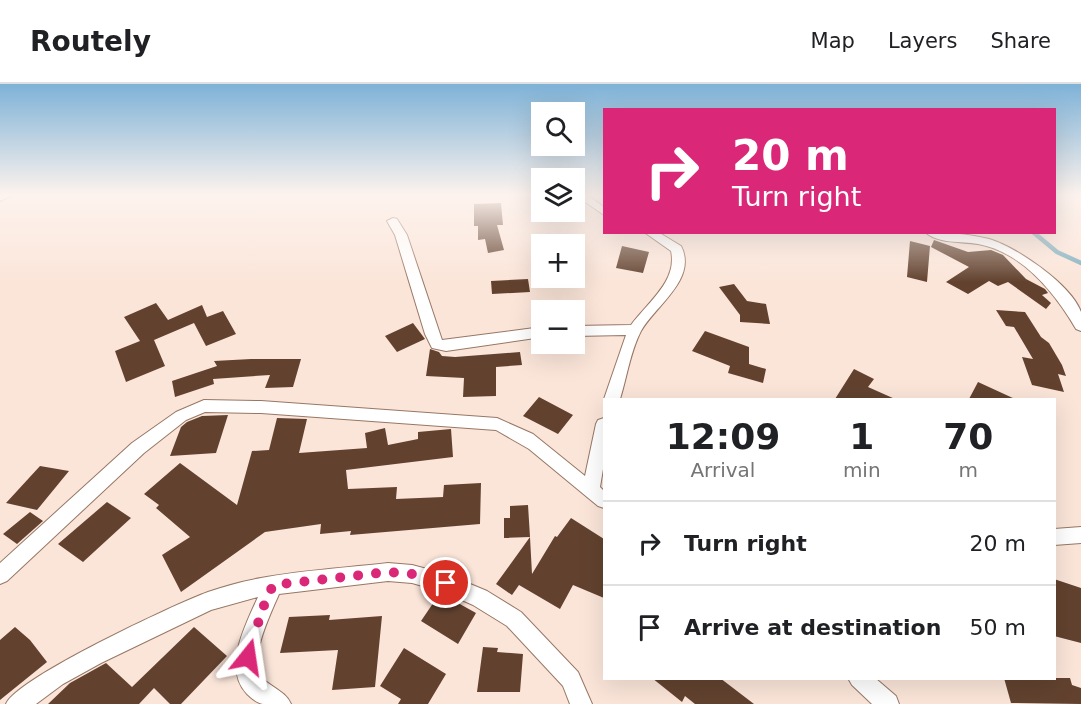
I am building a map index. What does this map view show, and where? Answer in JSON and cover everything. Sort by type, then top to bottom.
[{"type":"street","points":[[395,224],[401,235],[437,344],[446,346],[531,334]]},
{"type":"street","points":[[612,398],[635,330],[664,291],[680,264],[677,249],[652,234]]},
{"type":"street","points":[[936,234],[947,238],[986,242],[1000,248],[1034,270],[1061,294],[1070,303],[1081,326]]},
{"type":"street","points":[[585,331],[635,330]]},
{"type":"street","points":[[0,575],[138,448],[181,416],[204,406],[261,407],[497,424],[509,428],[548,452],[566,471],[603,500]]},
{"type":"street","points":[[591,489],[603,429]]},
{"type":"street","points":[[1056,537],[1081,535]]},
{"type":"street","points":[[16,704],[75,667],[184,611],[209,601],[273,585],[388,572],[412,574],[446,583],[480,598],[514,619],[571,680],[581,704]]},
{"type":"street","points":[[273,585],[251,640],[247,667],[248,677],[253,684],[280,704]]},
{"type":"street","points":[[861,680],[888,704]]},
{"type":"building","points":[[474,224],[503,224],[497,225],[504,250],[488,253],[485,239],[478,240],[478,226],[474,226]]},
{"type":"building","points":[[934,240],[968,252],[991,250],[1003,255],[1026,279],[1045,289],[1048,293],[1042,295],[1051,303],[1046,309],[1008,282],[998,286],[989,281],[968,294],[946,282],[969,267],[931,247]]},
{"type":"building","points":[[910,241],[930,246],[927,282],[907,277]]},
{"type":"building","points":[[622,246],[649,252],[643,273],[616,268]]},
{"type":"building","points":[[528,279],[530,292],[492,294],[491,281]]},
{"type":"building","points":[[734,284],[747,301],[766,304],[770,324],[740,322],[740,315],[719,287]]},
{"type":"building","points":[[156,303],[168,320],[202,305],[207,317],[223,311],[236,334],[206,346],[194,323],[154,340],[165,366],[126,382],[115,351],[140,341],[124,317]]},
{"type":"building","points":[[996,310],[1025,312],[1041,337],[1049,343],[1062,365],[1066,376],[1058,374],[1064,392],[1032,385],[1022,357],[1033,359],[1014,327],[1006,326]]},
{"type":"building","points":[[413,323],[425,339],[397,352],[385,336]]},
{"type":"building","points":[[705,331],[749,347],[749,364],[766,369],[763,383],[728,373],[730,366],[692,351]]},
{"type":"building","points":[[430,349],[439,352],[442,356],[455,357],[520,352],[522,365],[496,367],[496,396],[463,397],[464,378],[426,376]]},
{"type":"building","points":[[301,359],[293,387],[265,388],[270,375],[213,379],[214,384],[175,397],[172,381],[217,366],[214,361]]},
{"type":"building","points":[[854,369],[874,379],[868,387],[893,398],[836,398]]},
{"type":"building","points":[[978,382],[1013,398],[970,398]]},
{"type":"building","points":[[539,397],[573,415],[558,434],[523,416]]},
{"type":"building","points":[[228,415],[216,453],[170,456],[181,427],[187,422],[202,416]]},
{"type":"building","points":[[277,418],[307,419],[299,453],[367,448],[365,433],[385,428],[388,445],[418,439],[418,432],[451,429],[453,457],[346,470],[348,489],[397,487],[396,499],[443,497],[444,485],[481,483],[480,524],[350,535],[351,531],[320,534],[321,524],[265,532],[181,592],[162,555],[190,537],[156,508],[159,505],[144,494],[180,463],[237,505],[252,451],[269,450]]},
{"type":"building","points":[[40,466],[69,471],[37,510],[6,503]]},
{"type":"building","points":[[107,502],[131,518],[83,562],[58,544]]},
{"type":"building","points":[[528,505],[530,537],[504,538],[504,518],[510,518],[510,506]]},
{"type":"building","points":[[30,512],[43,521],[17,544],[3,534]]},
{"type":"building","points":[[571,518],[603,538],[603,598],[573,585],[560,609],[519,585],[512,595],[496,584],[530,537],[532,574],[555,536],[557,537]]},
{"type":"building","points":[[1056,580],[1081,588],[1081,643],[1056,637]]},
{"type":"building","points":[[440,593],[476,613],[458,644],[421,621]]},
{"type":"building","points":[[330,615],[329,620],[382,616],[375,687],[332,690],[338,650],[280,653],[289,617]]},
{"type":"building","points":[[15,627],[30,640],[47,662],[0,700],[0,640]]},
{"type":"building","points":[[194,627],[227,656],[181,704],[170,704],[154,688],[139,704],[48,704],[70,683],[106,663],[132,687]]},
{"type":"building","points":[[483,647],[498,648],[497,652],[523,654],[520,692],[477,692]]},
{"type":"building","points":[[404,648],[446,674],[428,704],[398,704],[401,699],[380,686]]},
{"type":"building","points":[[1070,678],[1072,685],[1081,688],[1081,704],[1011,703],[1005,680]]},
{"type":"building","points":[[654,680],[723,680],[754,704],[695,704],[685,696],[682,702]]},
{"type":"waterway","points":[[1035,234],[1057,252],[1081,263]]},
{"type":"route","points":[[248,657],[251,640],[273,585],[388,572],[412,574],[446,583]]}]
